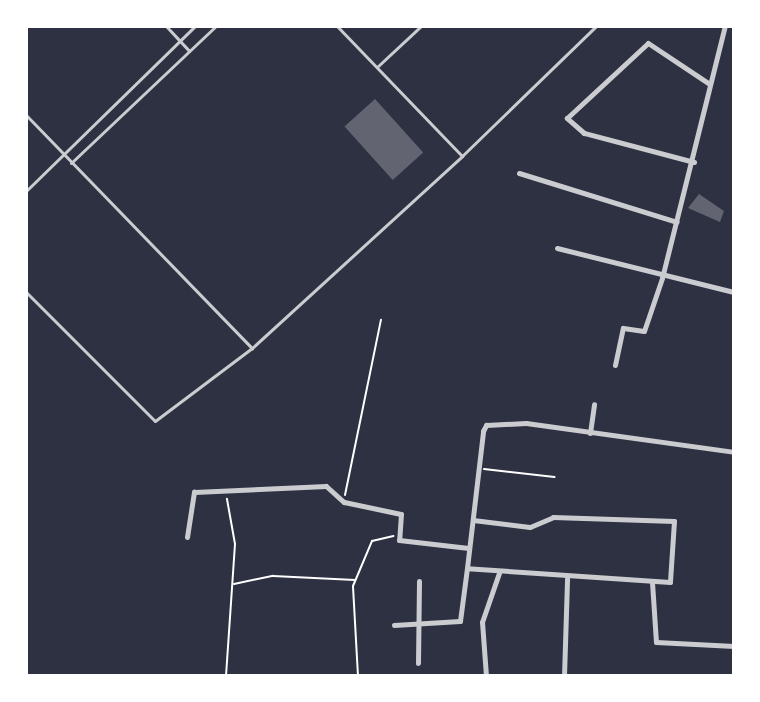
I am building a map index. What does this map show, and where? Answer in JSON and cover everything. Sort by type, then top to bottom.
[{"type":"street","points":[[615,365],[623,328],[644,331],[662,278],[694,162],[708,83],[725,26]]},
{"type":"street","points":[[694,162],[584,133],[567,118],[648,43],[708,83]]},
{"type":"street","points":[[519,173],[677,222]]},
{"type":"street","points":[[557,248],[662,278],[734,292]]},
{"type":"street","points":[[590,433],[594,404]]},
{"type":"street","points":[[394,625],[464,618],[479,469],[491,423],[734,452]]},
{"type":"street","points":[[187,537],[189,496],[233,487],[326,486],[344,502],[401,514],[395,536],[469,548]]},
{"type":"street","points":[[467,568],[567,578],[670,582],[674,521],[553,517],[530,527],[473,520]]},
{"type":"street","points":[[486,676],[482,622],[499,573]]},
{"type":"street","points":[[564,676],[567,578]]},
{"type":"street","points":[[418,663],[419,581]]},
{"type":"street","points":[[652,582],[656,642],[734,646]]},
{"type":"lane","points":[[166,26],[189,51]]},
{"type":"lane","points":[[26,191],[195,26]]},
{"type":"lane","points":[[71,163],[216,26]]},
{"type":"lane","points":[[337,26],[462,156]]},
{"type":"lane","points":[[377,67],[421,26]]},
{"type":"lane","points":[[26,292],[155,421],[252,348],[462,156],[596,26]]},
{"type":"lane","points":[[26,115],[252,348]]},
{"type":"path","points":[[344,502],[381,320]]},
{"type":"path","points":[[479,469],[555,477]]},
{"type":"path","points":[[226,676],[235,544],[225,504],[233,487]]},
{"type":"path","points":[[358,676],[355,580],[372,541],[395,536]]},
{"type":"path","points":[[233,584],[273,576],[355,580]]},
{"type":"building","points":[[375,99],[423,153],[393,180],[345,126]]},
{"type":"building","points":[[699,194],[724,211],[720,222],[688,208]]}]
